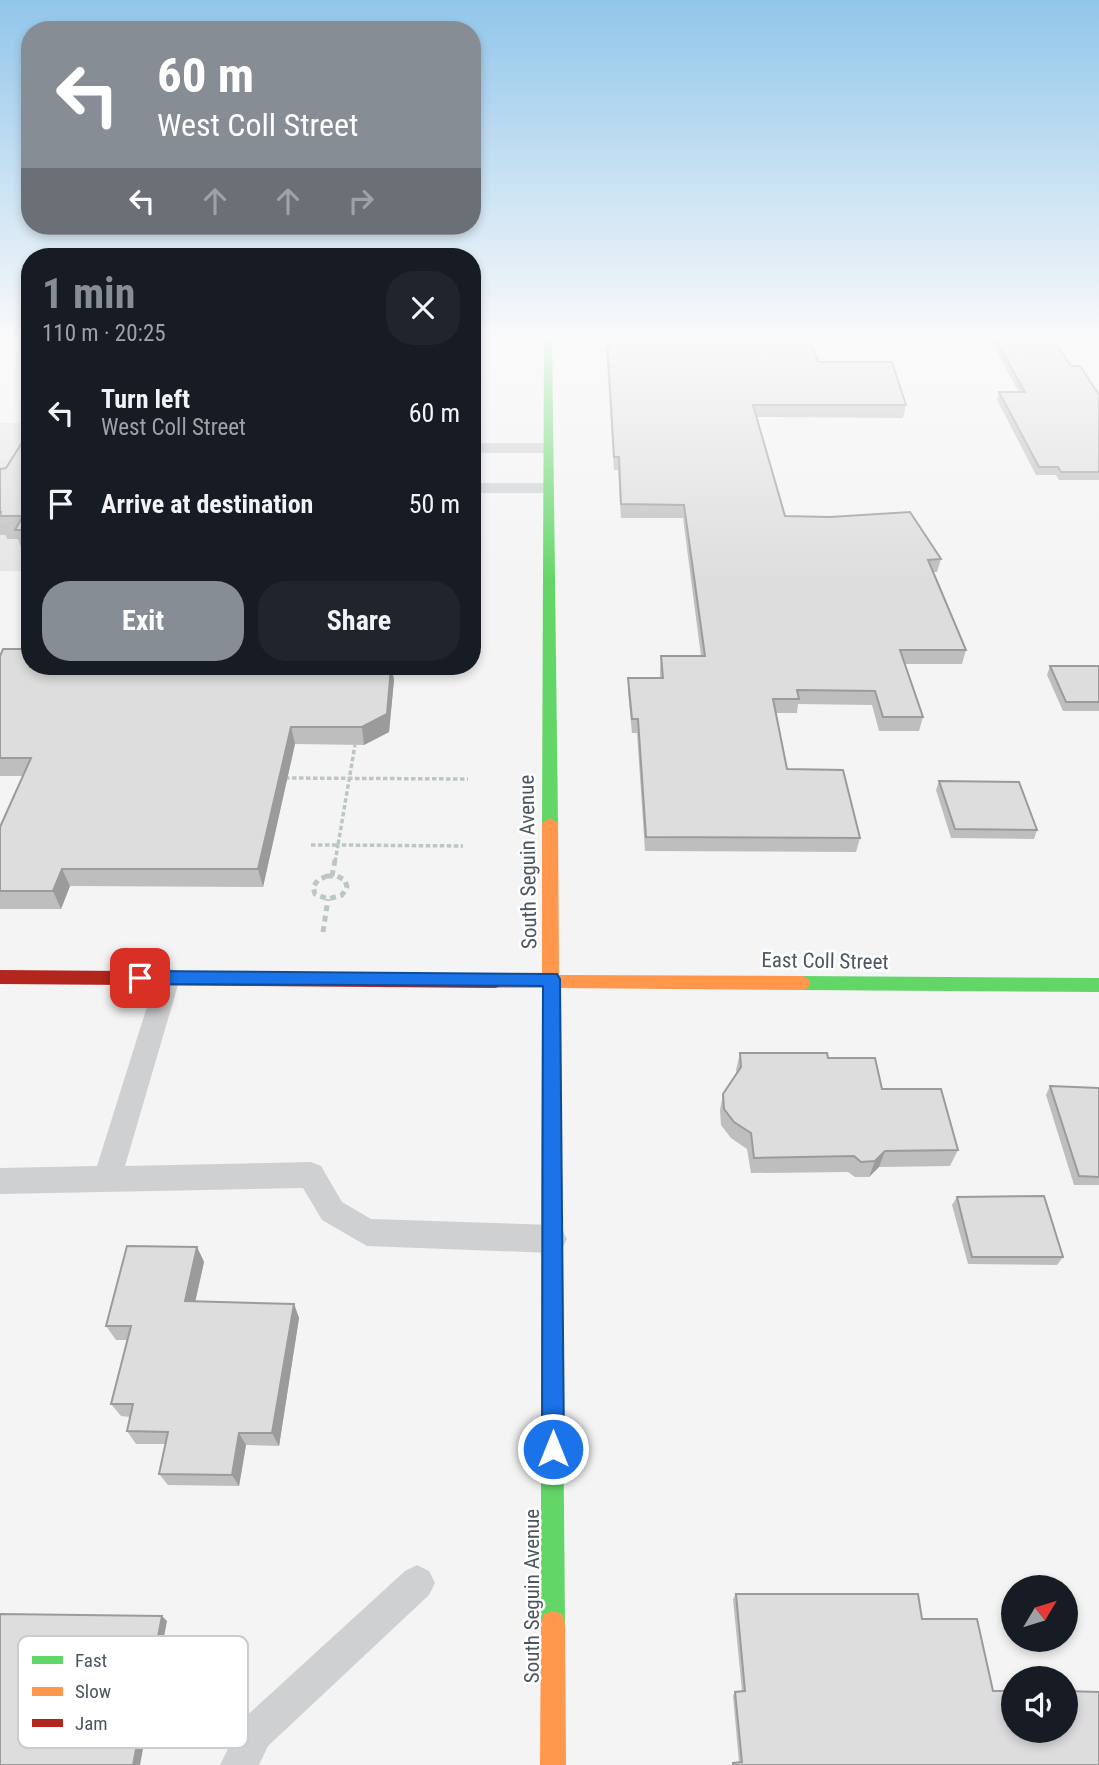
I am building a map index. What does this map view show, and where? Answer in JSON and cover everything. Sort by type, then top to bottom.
[{"type":"main road","name":"South Seguin Avenue","points":[[547,417],[553,1765]]},
{"type":"main road","name":"East Coll Street","points":[[0,977],[1099,985]]},
{"type":"lane","points":[[481,448],[546,449]]},
{"type":"lane","points":[[481,488],[547,488]]},
{"type":"lane","points":[[107,1180],[168,978]]},
{"type":"lane","points":[[0,1181],[311,1175],[332,1211],[367,1232],[552,1239]]},
{"type":"lane","points":[[248,1747],[255,1733],[416,1583]]},
{"type":"lane","points":[[239,1765],[248,1748]]},
{"type":"path","points":[[332,876],[355,745]]},
{"type":"path","points":[[277,778],[467,779]]},
{"type":"path","points":[[311,845],[463,846]]},
{"type":"path","points":[[332,876],[345,880],[346,887],[342,895],[328,899],[315,894],[313,887],[318,880],[332,876]]},
{"type":"path","points":[[323,932],[328,899]]},
{"type":"shaded area","points":[[0,423],[21,423],[21,571],[0,571]]},
{"type":"building","points":[[612,417],[757,417],[785,516],[830,517],[910,512],[941,559],[928,560],[966,650],[900,650],[923,717],[883,717],[875,691],[797,690],[799,699],[773,699],[787,769],[843,770],[860,838],[646,837],[638,719],[632,719],[628,678],[663,678],[661,656],[705,656],[684,505],[621,504],[619,457],[614,457]]},
{"type":"building","points":[[1013,417],[1099,417],[1099,472],[1061,472],[1058,467],[1039,467]]},
{"type":"building","points":[[21,444],[21,516],[0,516],[0,469],[6,468]]},
{"type":"building","points":[[21,520],[21,530],[15,530]]},
{"type":"building","points":[[3,649],[21,649],[21,675],[390,675],[387,714],[362,727],[291,727],[258,869],[62,869],[53,891],[0,891],[0,827],[31,758],[0,758],[0,656]]},
{"type":"building","points":[[1050,666],[1099,666],[1099,702],[1066,702]]},
{"type":"building","points":[[939,781],[1019,782],[1037,830],[955,829]]},
{"type":"building","points":[[740,1053],[827,1053],[828,1058],[875,1058],[882,1089],[941,1089],[958,1150],[885,1151],[875,1161],[861,1162],[854,1156],[754,1158],[751,1133],[734,1122],[724,1109],[723,1094],[741,1067]]},
{"type":"building","points":[[1050,1086],[1099,1088],[1099,1177],[1079,1176]]},
{"type":"building","points":[[1044,1196],[1063,1257],[972,1257],[957,1197]]},
{"type":"building","points":[[127,1246],[197,1247],[185,1301],[294,1304],[272,1433],[239,1433],[232,1475],[159,1474],[168,1432],[127,1431],[133,1404],[111,1404],[131,1326],[106,1326]]},
{"type":"building","points":[[736,1594],[918,1594],[922,1619],[977,1619],[993,1691],[1001,1691],[1001,1743],[1078,1743],[1078,1691],[1099,1692],[1099,1765],[733,1765],[742,1762],[735,1692],[745,1691]]},
{"type":"building","points":[[0,1614],[162,1616],[158,1636],[18,1636],[18,1748],[136,1748],[133,1765],[0,1765]]},
{"type":"traffic: fast","points":[[548,417],[550,823]]},
{"type":"traffic: fast","points":[[802,983],[1099,985]]},
{"type":"traffic: fast","points":[[551,1174],[553,1623]]},
{"type":"traffic: slow","points":[[550,823],[551,1174]]},
{"type":"traffic: slow","points":[[495,981],[802,983]]},
{"type":"traffic: slow","points":[[553,1623],[553,1765]]},
{"type":"traffic: jam","points":[[0,977],[495,981]]},
{"type":"route","points":[[140,978],[551,979],[553,1449]]}]
